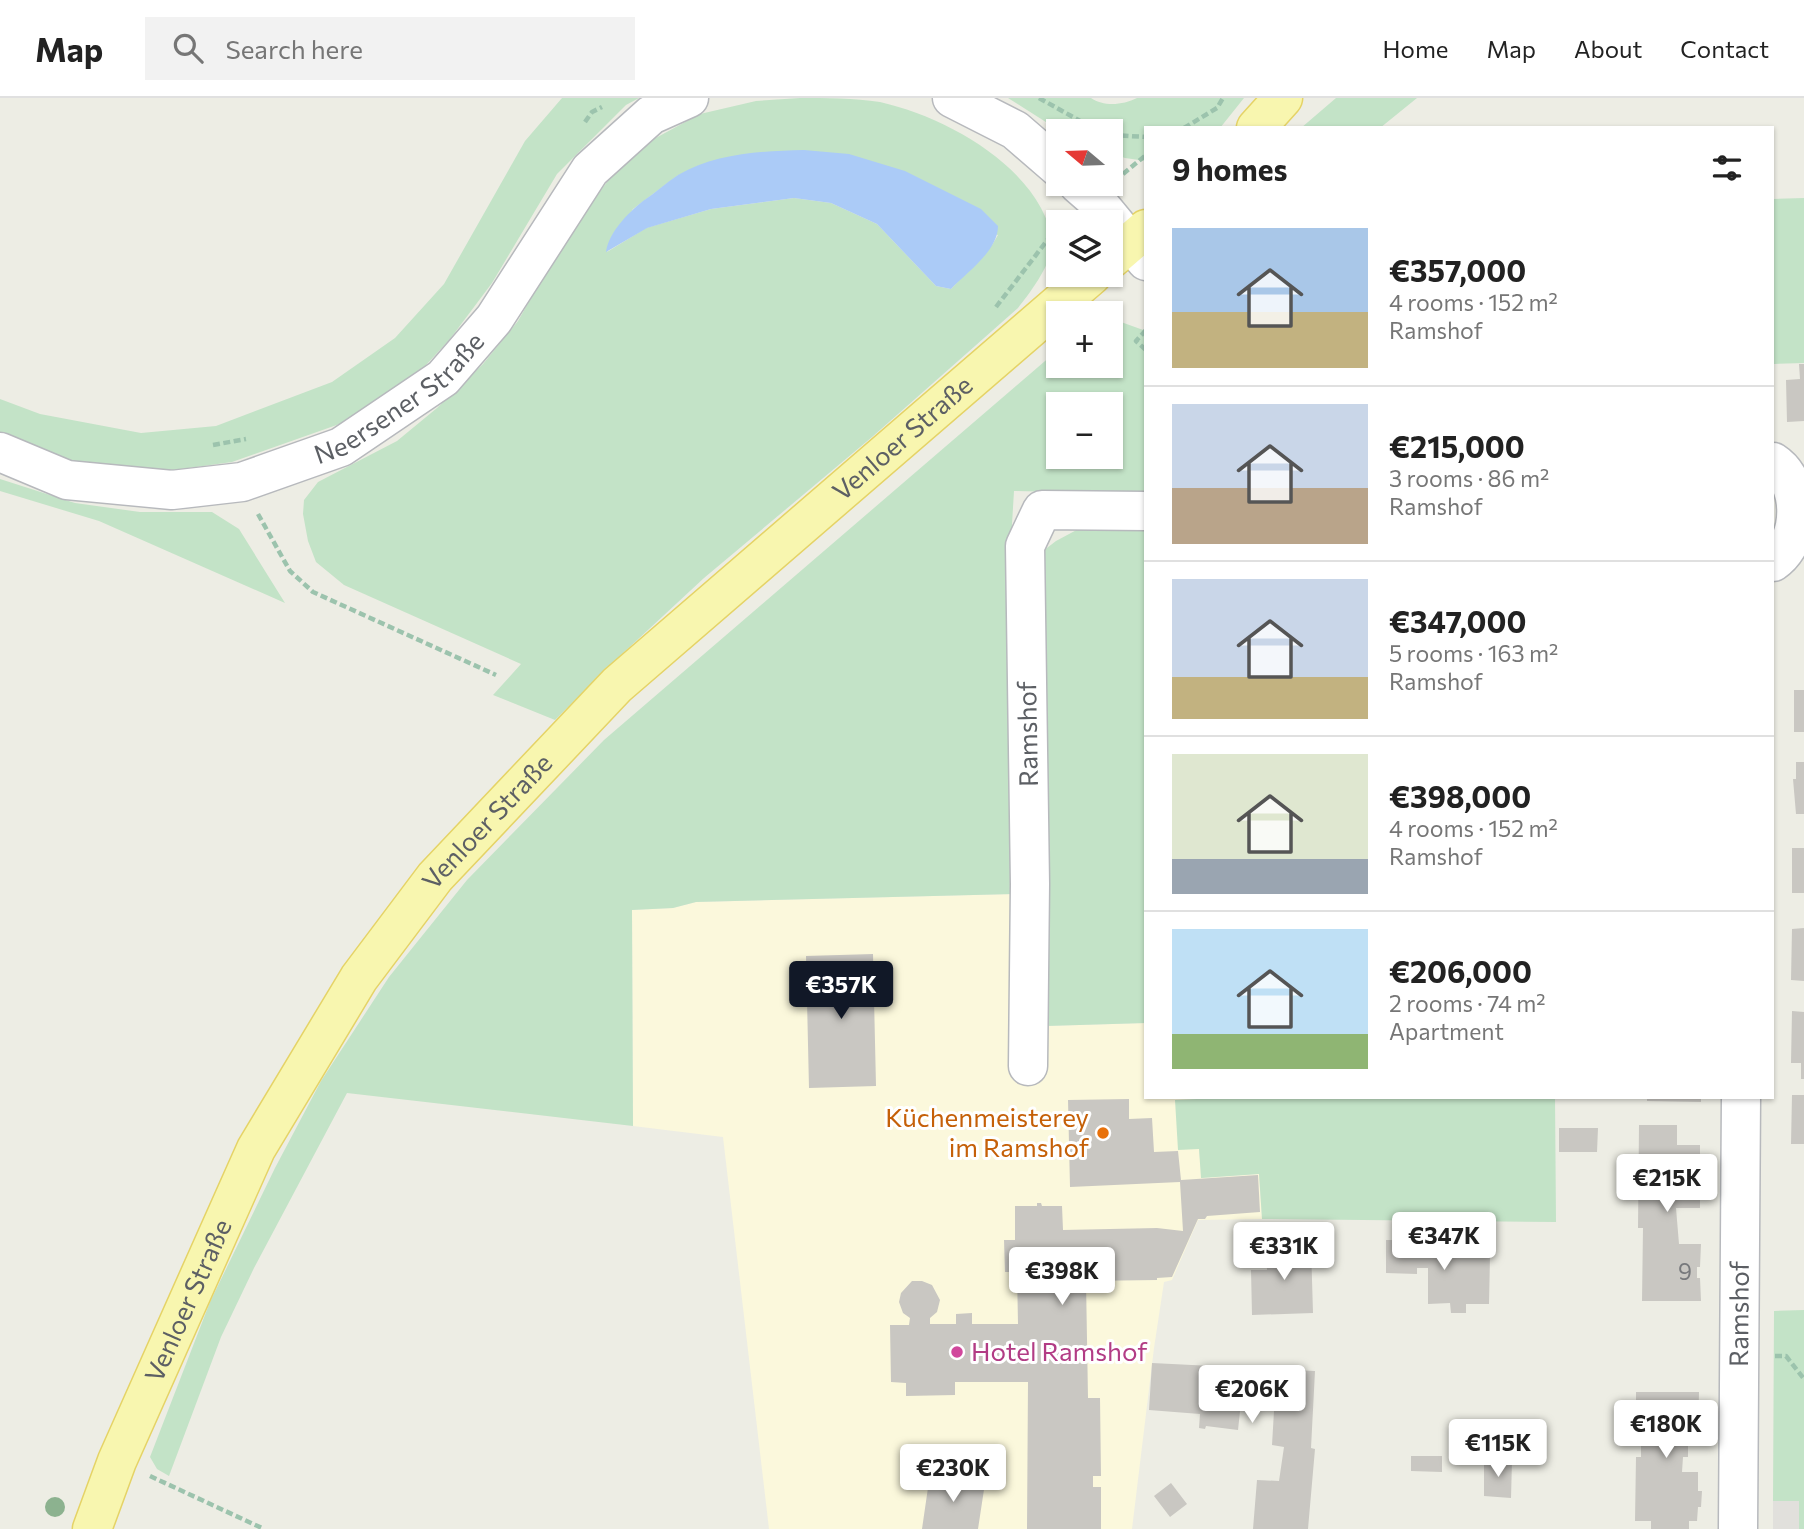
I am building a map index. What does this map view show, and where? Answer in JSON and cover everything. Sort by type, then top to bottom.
[{"type":"main road","points":[[1258,126],[1283,98]]},
{"type":"main road","name":"Venloer Straße","points":[[92,1529],[117,1461],[256,1149],[359,978],[435,877],[617,685],[1079,287]]},
{"type":"street","name":"Neersener Straße","points":[[0,452],[67,480],[172,490],[242,482],[341,447],[443,378],[494,319],[590,170],[651,115],[689,98]]},
{"type":"street","points":[[952,98],[1015,130],[1046,157]]},
{"type":"street","points":[[1092,196],[1133,247]]},
{"type":"street","points":[[1774,463],[1790,475],[1804,507],[1794,544],[1774,562]]},
{"type":"street","name":"Ramshof","points":[[1028,1066],[1030,884],[1025,547],[1042,510],[1144,511]]},
{"type":"street","name":"Ramshof","points":[[1738,1529],[1741,1099]]},
{"type":"path","points":[[1039,98],[1077,119]]},
{"type":"path","points":[[1187,126],[1217,108],[1223,98]]},
{"type":"path","points":[[584,124],[592,112],[604,105]]},
{"type":"path","points":[[1124,136],[1144,137]]},
{"type":"path","points":[[1144,332],[1136,341],[1144,348]]},
{"type":"path","points":[[205,447],[246,439]]},
{"type":"path","points":[[242,482],[280,555],[290,570],[308,587],[335,603],[496,675]]},
{"type":"path","points":[[117,1461],[264,1529]]},
{"type":"shaded area","points":[[1014,894],[1046,1026],[1144,1023],[1144,1099],[1207,1099],[1175,1101],[1199,1149],[1202,1178],[1259,1174],[1262,1219],[1198,1220],[1172,1280],[1164,1282],[1132,1529],[769,1529],[723,1137],[633,1126],[632,910],[673,908],[696,902]]},
{"type":"shaded area","points":[[1773,1501],[1799,1501],[1799,1529],[1773,1529]]},
{"type":"green space","points":[[562,98],[639,98],[626,105],[557,174],[492,283],[450,339],[426,365],[394,392],[348,421],[232,462],[167,471],[119,469],[60,459],[0,439],[0,399],[40,414],[141,433],[216,426],[332,382],[395,338],[444,284],[525,141]]},
{"type":"green space","points":[[820,98],[880,102],[926,116],[993,154],[1028,188],[1046,219],[1046,265],[1018,308],[872,437],[704,578],[555,720],[493,695],[521,664],[344,585],[316,562],[308,541],[303,514],[304,500],[318,482],[397,441],[483,364],[518,321],[566,236],[607,182],[652,140],[700,114],[756,101]],"holes":[[[700,165],[998,235],[951,289],[936,286],[877,224],[831,203],[794,198],[711,209],[646,228],[607,252],[633,209],[677,176]]]},
{"type":"green space","points":[[1008,98],[1091,98],[1114,104],[1137,98],[1244,98],[1222,126],[1144,126],[1144,161],[1125,158],[1124,119],[1046,119],[1046,122]]},
{"type":"green space","points":[[1336,98],[1417,98],[1382,126],[1303,126]]},
{"type":"green space","points":[[1804,198],[1804,363],[1774,364],[1774,199]]},
{"type":"green space","points":[[1123,323],[1144,330],[1144,499],[1014,491],[1014,894],[696,902],[673,908],[632,910],[633,1126],[347,1093],[254,1268],[221,1337],[169,1476],[157,1469],[150,1457],[210,1302],[321,1081],[389,977],[467,880],[604,740],[1046,360],[1046,378],[1123,378]]},
{"type":"green space","points":[[0,479],[75,503],[140,512],[212,512],[239,529],[285,603],[99,521],[0,491]]},
{"type":"green space","points":[[1084,526],[1144,528],[1144,1023],[1046,1026],[1043,551]]},
{"type":"green space","points":[[1555,1099],[1556,1222],[1262,1219],[1259,1174],[1201,1178],[1199,1149],[1178,1150],[1175,1100]]},
{"type":"green space","points":[[1804,1310],[1804,1529],[1799,1529],[1799,1501],[1773,1501],[1774,1311]]},
{"type":"water","points":[[804,150],[849,154],[905,171],[981,209],[998,226],[993,244],[981,260],[951,289],[936,286],[877,224],[831,203],[794,198],[711,209],[647,228],[606,252],[611,237],[625,218],[678,175],[723,158]]},
{"type":"building","points":[[1799,364],[1804,364],[1804,421],[1787,422],[1786,380],[1800,379]]},
{"type":"building","points":[[1794,690],[1804,690],[1804,732],[1794,732]]},
{"type":"building","points":[[1796,762],[1804,762],[1804,814],[1796,814],[1793,779],[1796,779]]},
{"type":"building","points":[[1792,848],[1804,848],[1804,893],[1792,893]]},
{"type":"building","points":[[1804,928],[1804,981],[1791,980],[1792,929]]},
{"type":"building","points":[[873,954],[876,1086],[809,1088],[806,956]]},
{"type":"building","points":[[1792,1011],[1804,1012],[1804,1079],[1801,1079],[1801,1063],[1791,1063]]},
{"type":"building","points":[[1792,1095],[1804,1095],[1804,1144],[1791,1144]]},
{"type":"building","points":[[1129,1099],[1129,1119],[1152,1118],[1154,1152],[1178,1151],[1181,1180],[1258,1175],[1260,1212],[1198,1219],[1172,1277],[1157,1280],[1086,1281],[1088,1398],[1100,1398],[1101,1476],[1093,1476],[1093,1487],[1101,1487],[1101,1529],[1027,1529],[1028,1382],[955,1382],[955,1395],[906,1396],[906,1383],[891,1382],[890,1325],[909,1325],[910,1318],[903,1313],[899,1302],[901,1293],[912,1281],[932,1285],[940,1300],[937,1312],[930,1318],[930,1324],[956,1324],[956,1314],[972,1313],[972,1324],[1018,1324],[1017,1272],[1005,1272],[1004,1240],[1015,1240],[1015,1206],[1037,1206],[1037,1203],[1041,1203],[1042,1206],[1062,1206],[1063,1230],[1157,1228],[1183,1231],[1180,1182],[1070,1187],[1068,1100]]},
{"type":"building","points":[[1647,1099],[1701,1099],[1701,1102]]},
{"type":"building","points":[[1639,1125],[1677,1125],[1677,1145],[1700,1145],[1700,1172],[1703,1174],[1700,1175],[1700,1208],[1676,1208],[1679,1244],[1701,1244],[1697,1278],[1700,1278],[1701,1301],[1642,1301],[1643,1228],[1638,1228]]},
{"type":"building","points":[[1559,1128],[1598,1128],[1597,1152],[1559,1152]]},
{"type":"building","points":[[1386,1240],[1417,1240],[1417,1253],[1428,1254],[1427,1246],[1472,1246],[1472,1257],[1490,1257],[1489,1304],[1466,1304],[1466,1313],[1451,1313],[1450,1303],[1428,1304],[1428,1268],[1417,1268],[1417,1274],[1386,1273]]},
{"type":"building","points":[[1311,1246],[1313,1313],[1252,1315],[1251,1270],[1267,1270],[1266,1247]]},
{"type":"building","points":[[1152,1363],[1315,1371],[1311,1448],[1315,1449],[1308,1529],[1253,1529],[1257,1480],[1279,1481],[1284,1447],[1272,1445],[1274,1411],[1240,1411],[1238,1430],[1206,1426],[1205,1429],[1199,1428],[1200,1414],[1149,1410]]},
{"type":"building","points":[[1636,1392],[1699,1392],[1698,1434],[1688,1434],[1688,1457],[1683,1457],[1682,1472],[1698,1472],[1698,1491],[1702,1491],[1697,1521],[1689,1521],[1689,1529],[1651,1529],[1651,1521],[1635,1521],[1636,1457],[1641,1457],[1641,1433],[1636,1433]]},
{"type":"building","points":[[1411,1456],[1442,1456],[1442,1472],[1411,1471]]},
{"type":"building","points":[[1484,1461],[1512,1461],[1511,1498],[1484,1496]]},
{"type":"building","points":[[930,1474],[985,1483],[978,1529],[922,1529]]},
{"type":"building","points":[[1171,1483],[1187,1504],[1170,1517],[1154,1496]]},
{"type":"place","name":"Küchenmeisterey im Ramshof","points":[[1103,1133]]},
{"type":"place","name":"Hotel Ramshof","points":[[957,1352]]}]
